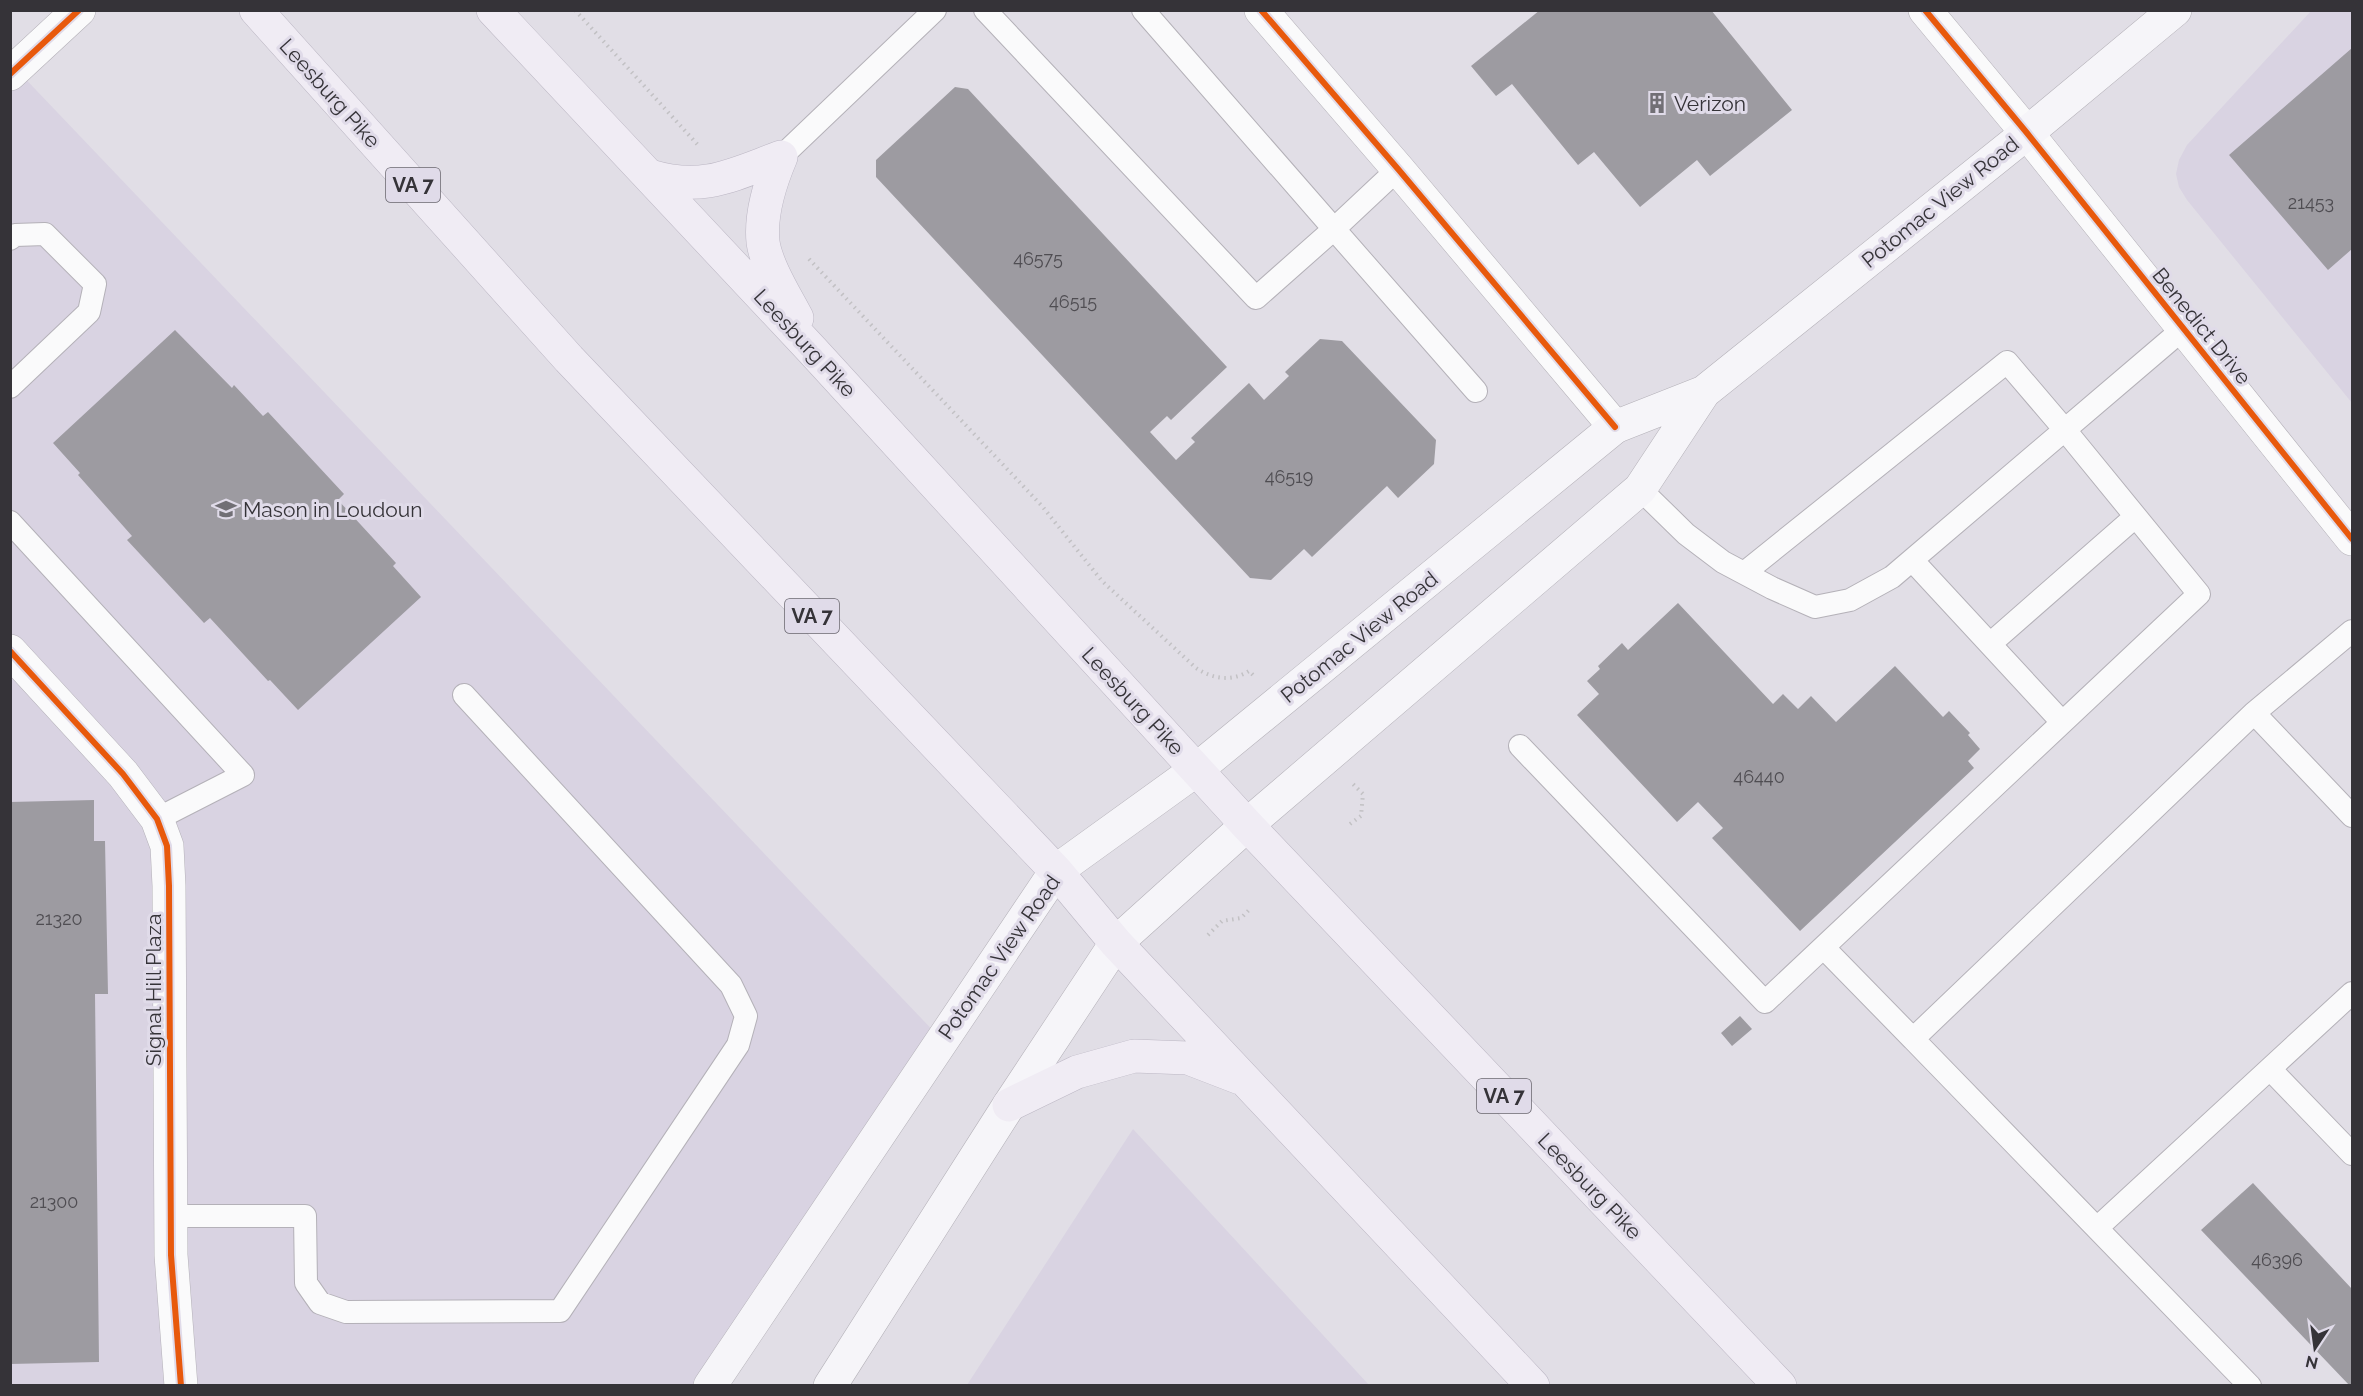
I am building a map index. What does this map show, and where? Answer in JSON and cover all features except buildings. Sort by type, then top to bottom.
[{"type":"highway","name":"Leesburg Pike","points":[[256,10],[569,359],[1056,871],[1116,943],[1533,1386]]},
{"type":"highway","name":"Leesburg Pike","points":[[493,10],[812,350],[1247,825],[1780,1386]]},
{"type":"highway","points":[[650,176],[669,181],[708,182],[781,157]]},
{"type":"highway","points":[[781,157],[771,180],[763,217],[763,244],[770,264],[812,350]]},
{"type":"highway","points":[[1009,1105],[1077,1072],[1134,1056],[1188,1058],[1247,1081]]},
{"type":"main road","name":"Potomac View Road","points":[[710,1386],[1056,871],[1196,770],[1615,427],[1704,392],[2027,133],[2175,10]]},
{"type":"main road","name":"Potomac View Road","points":[[830,1386],[1009,1105],[1116,943],[1247,825],[1640,489],[1704,392]]},
{"type":"street","points":[[10,74],[79,10]]},
{"type":"street","points":[[1261,10],[1615,427]]},
{"type":"street","name":"Benedict Drive","points":[[1925,10],[2027,133],[2352,539]]},
{"type":"street","name":"Signal Hill Plaza","points":[[10,651],[123,774],[158,819],[167,846],[173,1294],[181,1386]]},
{"type":"lane","points":[[781,157],[935,10]]},
{"type":"lane","points":[[985,10],[1256,298],[1398,169]]},
{"type":"lane","points":[[1143,10],[1476,391]]},
{"type":"lane","points":[[10,239],[15,235],[45,234],[95,284],[89,312],[10,387]]},
{"type":"lane","points":[[1640,489],[1686,534],[1724,562],[1744,573],[1815,607],[1850,600],[1892,577],[2183,329]]},
{"type":"lane","points":[[1520,746],[1765,1002],[2199,594],[2007,362],[1744,573]]},
{"type":"lane","points":[[1990,645],[2135,517]]},
{"type":"lane","points":[[10,522],[243,775],[158,819]]},
{"type":"lane","points":[[1912,560],[2062,722]]},
{"type":"lane","points":[[1913,1039],[2254,713],[2352,631]]},
{"type":"lane","points":[[171,1216],[305,1216],[306,1283],[320,1303],[346,1312],[560,1311],[738,1045],[746,1016],[731,985],[464,694]]},
{"type":"lane","points":[[2254,713],[2352,816]]},
{"type":"lane","points":[[1824,948],[2250,1386]]},
{"type":"lane","points":[[2097,1228],[2352,993]]},
{"type":"lane","points":[[2270,1069],[2352,1154]]},
{"type":"path","points":[[575,10],[699,147]]},
{"type":"path","points":[[804,254],[1042,506],[1102,581],[1205,675],[1229,678],[1242,676],[1249,671]]},
{"type":"path","points":[[1350,824],[1361,816],[1363,794],[1353,784]]},
{"type":"path","points":[[1208,935],[1222,921],[1241,918],[1250,909]]},
{"type":"shaded area","points":[[2311,11],[2352,11],[2352,403],[2187,200],[2179,187],[2176,174],[2179,160],[2187,145]]},
{"type":"shaded area","points":[[16,69],[942,1040],[710,1385],[11,1386],[10,74]]},
{"type":"shaded area","points":[[1133,1129],[1369,1385],[967,1385]]},
{"type":"cycle path","points":[[10,74],[79,10]]},
{"type":"cycle path","points":[[1261,10],[1615,427]]},
{"type":"cycle path","points":[[1925,10],[2027,133],[2352,539]]},
{"type":"cycle path","points":[[10,651],[123,774],[157,819],[167,846],[171,1255],[181,1386]]},
{"type":"place","name":"Verizon","points":[[1657,103]]},
{"type":"place","name":"Mason in Loudoun","points":[[226,509]]}]
